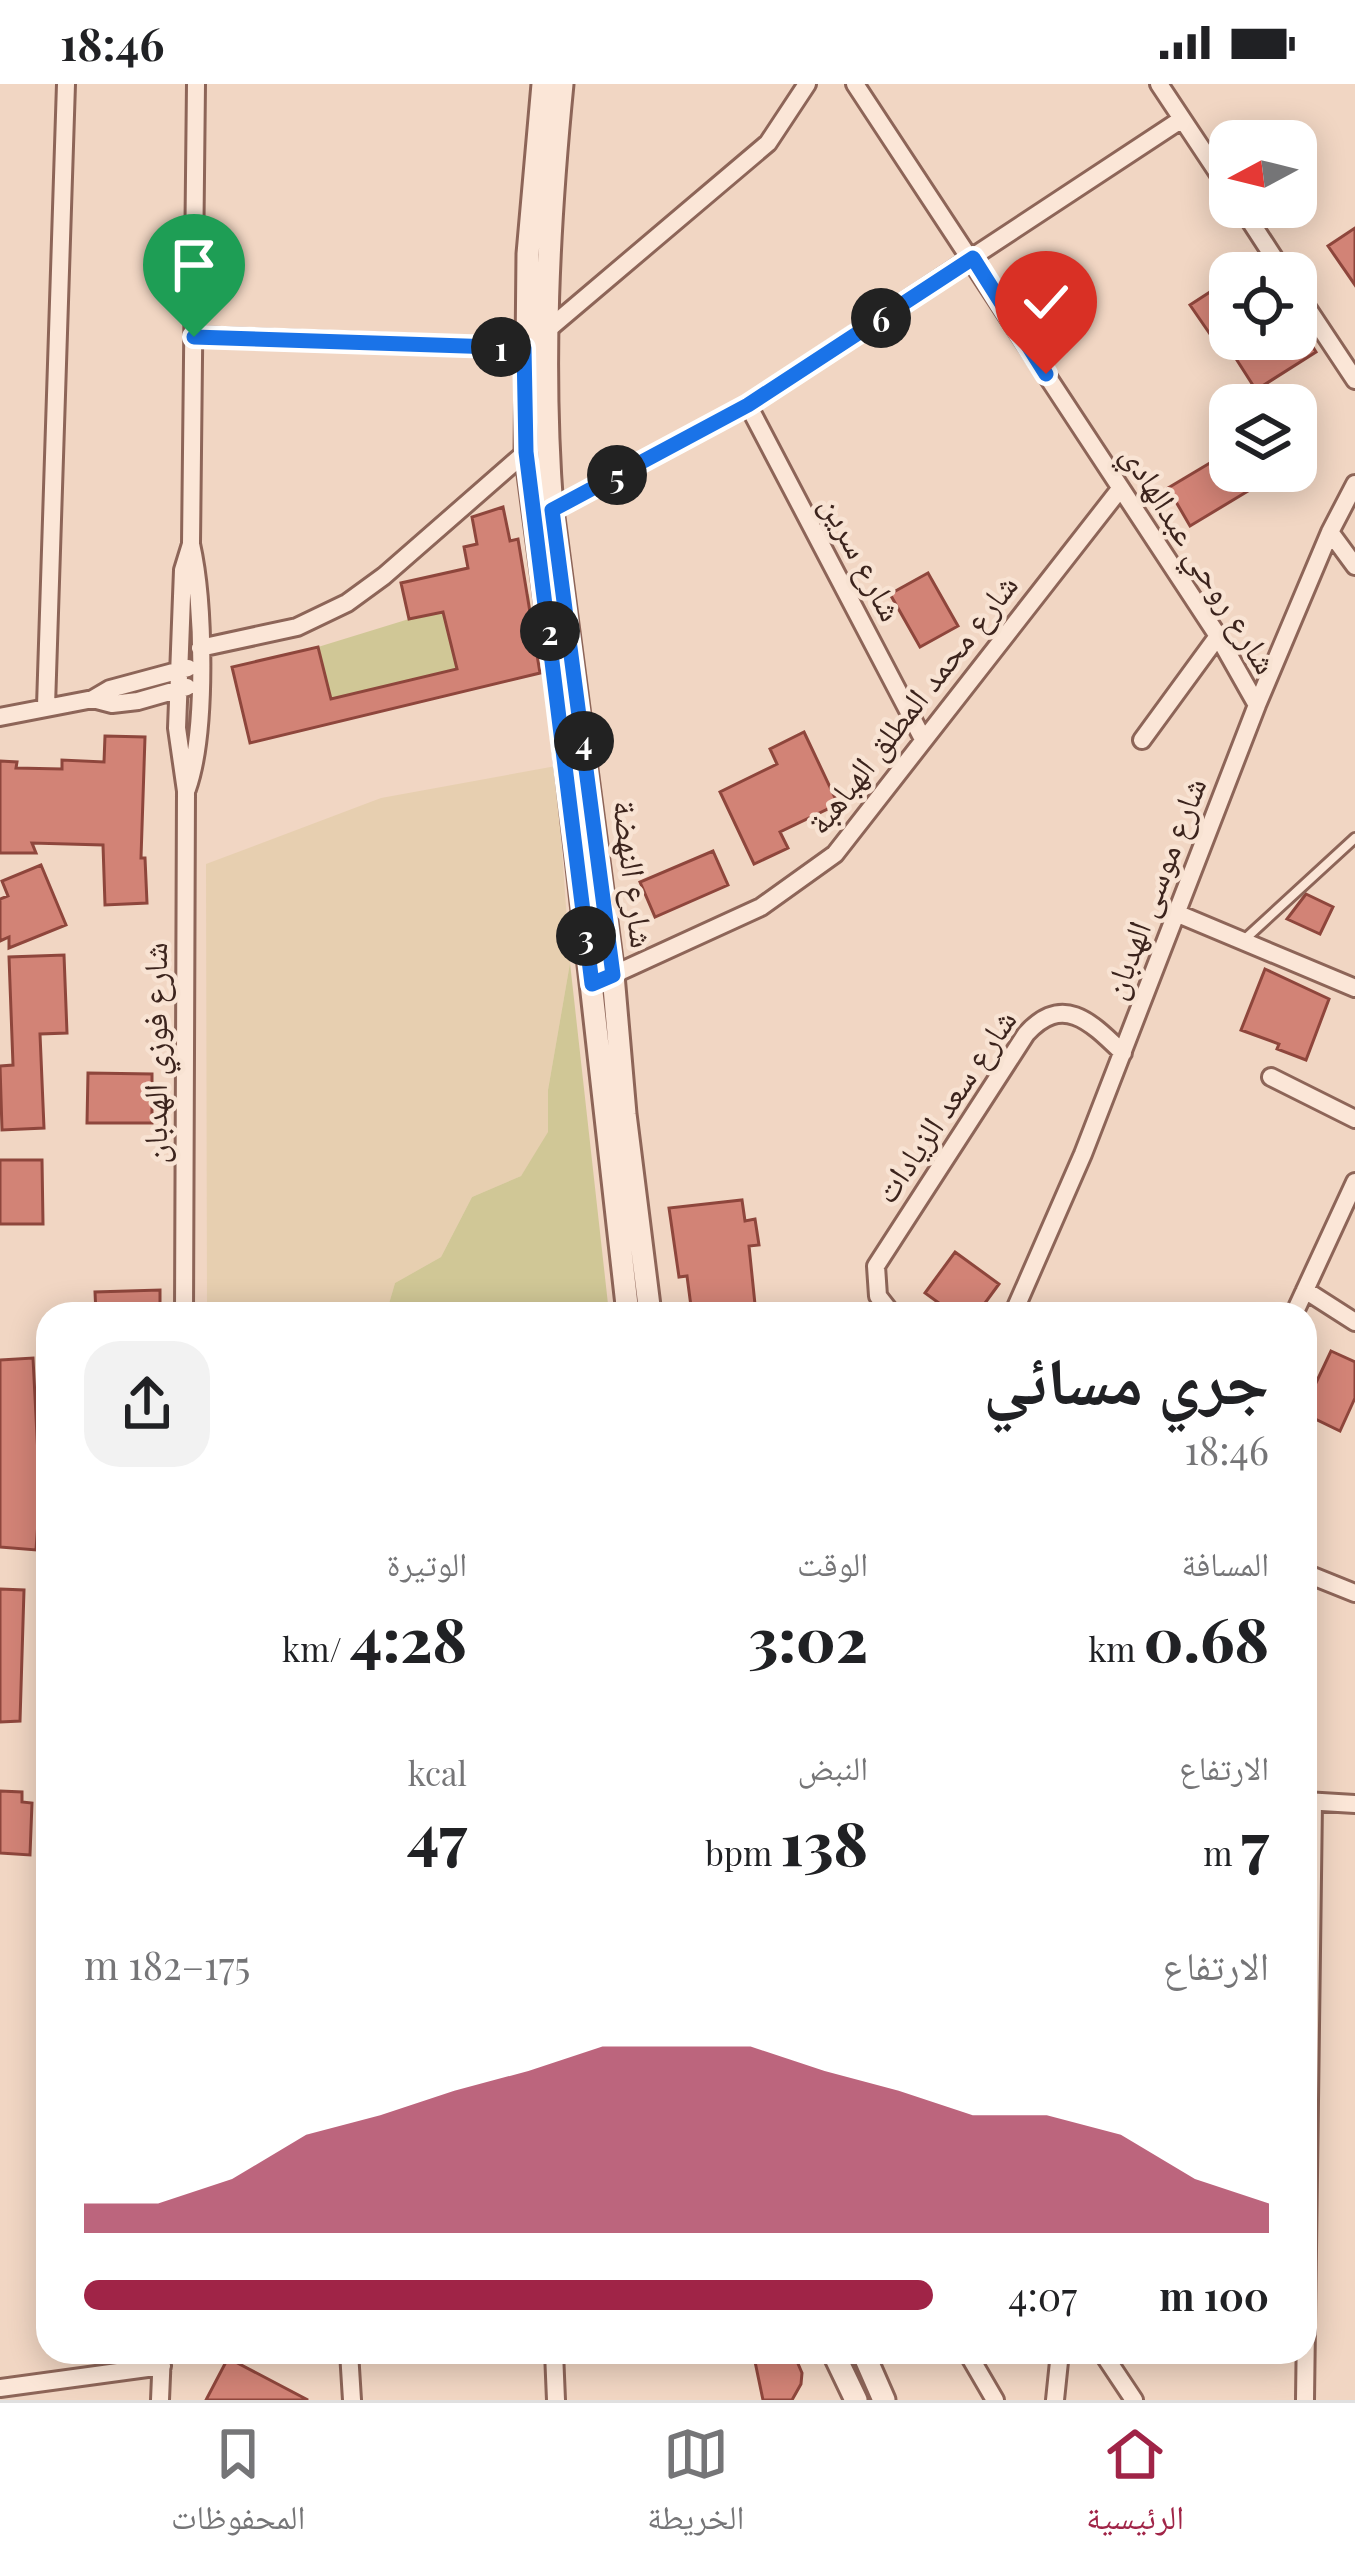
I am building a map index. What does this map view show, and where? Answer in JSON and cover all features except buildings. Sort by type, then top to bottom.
[{"type":"street","points":[[46,706],[66,84]]},
{"type":"street","name":"شارع فوزي الهدبان","points":[[184,1302],[186,791],[177,728],[192,671],[196,567],[191,544],[196,84]]},
{"type":"street","name":"شارع النهضة","points":[[543,84],[524,348],[526,452],[648,1302]]},
{"type":"street","name":"شارع النهضة","points":[[562,84],[545,332],[552,510],[602,980],[627,1302]]},
{"type":"street","points":[[545,332],[768,143],[807,84]]},
{"type":"street","name":"شارع روحي عبدالهادي","points":[[855,84],[973,258],[1257,705]]},
{"type":"street","points":[[1159,84],[1209,159]]},
{"type":"street","points":[[552,510],[748,405],[1182,118]]},
{"type":"street","points":[[1317,323],[1355,380]]},
{"type":"street","points":[[194,337],[524,348]]},
{"type":"street","name":"شارع سرين","points":[[748,405],[923,739]]},
{"type":"street","points":[[138,701],[229,644],[297,627],[347,603],[526,452]]},
{"type":"street","name":"شارع موسى الهدبان","points":[[1018,1302],[1123,1053],[1257,705],[1355,484]]},
{"type":"street","name":"شارع محمد المطلق الهباهبة","points":[[602,980],[761,907],[813,873],[862,823],[1120,489]]},
{"type":"street","points":[[1330,532],[1355,566]]},
{"type":"street","name":"شارع فوزي الهدبان","points":[[186,791],[196,765],[183,570],[191,544]]},
{"type":"street","points":[[1142,740],[1218,637]]},
{"type":"street","points":[[0,717],[93,699],[110,689],[192,671]]},
{"type":"street","points":[[93,699],[154,704],[177,728]]},
{"type":"street","points":[[1176,914],[1355,988]]},
{"type":"street","name":"شارع سعد الزيادات","points":[[883,1302],[876,1266],[989,1090],[1042,1017],[1054,1012],[1076,1016],[1099,1029],[1123,1053]]},
{"type":"street","points":[[1271,1077],[1355,1119]]},
{"type":"street","points":[[1300,1302],[1355,1182]]},
{"type":"street","points":[[1305,1291],[1355,1322]]},
{"type":"street","points":[[1317,1578],[1355,1593]]},
{"type":"street","points":[[1317,1802],[1354,1805]]},
{"type":"street","points":[[0,2388],[134,2364]]},
{"type":"street","points":[[160,2400],[162,2364]]},
{"type":"street","points":[[350,2364],[352,2400]]},
{"type":"street","points":[[554,2364],[556,2400]]},
{"type":"street","points":[[838,2364],[856,2400]]},
{"type":"street","points":[[868,2364],[884,2400]]},
{"type":"street","points":[[974,2364],[995,2400]]},
{"type":"street","points":[[1055,2400],[1059,2364]]},
{"type":"street","points":[[1110,2364],[1134,2400]]},
{"type":"street","points":[[1305,2364],[1305,2400]]},
{"type":"lane","points":[[1244,940],[1355,838]]},
{"type":"shaded area","points":[[529,594],[531,608],[448,628],[457,669],[331,699],[318,647],[409,619]]},
{"type":"shaded area","points":[[556,766],[570,963],[548,1090],[549,1132],[521,1176],[472,1197],[441,1257],[395,1283],[389,1302],[207,1302],[206,864],[381,798]]},
{"type":"shaded area","points":[[570,963],[608,1302],[389,1302],[395,1283],[441,1257],[472,1197],[521,1176],[548,1132],[548,1090]]},
{"type":"route","points":[[194,337],[524,348],[526,452],[592,984],[613,975],[552,510],[748,405],[973,258],[1046,374]]}]
